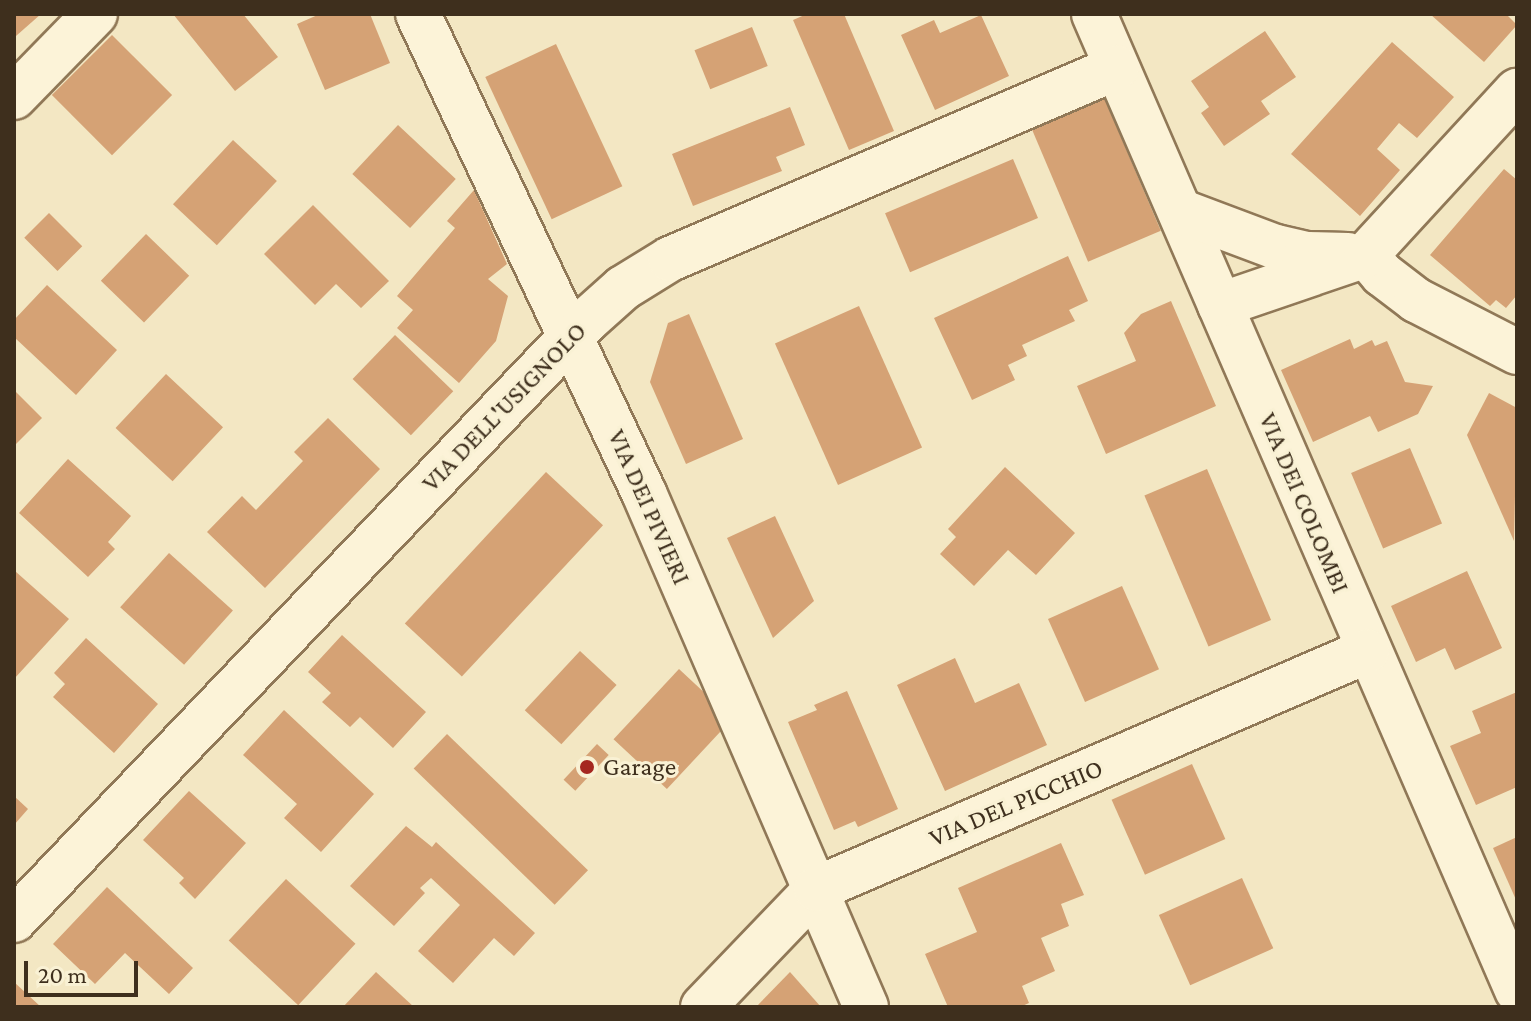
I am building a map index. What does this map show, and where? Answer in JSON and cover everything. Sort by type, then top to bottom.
[{"type":"street","points":[[14,97],[95,14]]},
{"type":"street","name":"VIA DEI PIVIERI","points":[[418,14],[644,493],[866,1007]]},
{"type":"street","name":"VIA DEI COLOMBI","points":[[1094,14],[1367,651],[1517,990]]},
{"type":"street","name":"VIA DELL'USIGNOLO","points":[[14,920],[570,337],[623,288],[670,259],[1117,67]]},
{"type":"street","points":[[1220,305],[1366,255],[1517,91]]},
{"type":"street","points":[[1180,211],[1306,254],[1366,255],[1382,274],[1416,300],[1517,352]]},
{"type":"street","name":"VIA DEL PICCHIO","points":[[703,1007],[816,889],[1367,651]]},
{"type":"building","points":[[14,14],[41,14],[16,36]]},
{"type":"building","points":[[173,14],[243,14],[278,57],[235,91]]},
{"type":"building","points":[[320,14],[370,14],[390,63],[325,90],[297,24]]},
{"type":"building","points":[[807,14],[844,14],[894,131],[849,150],[793,20]]},
{"type":"building","points":[[1430,14],[1506,14],[1517,25],[1484,62]]},
{"type":"building","points":[[981,15],[1009,76],[935,110],[901,35],[934,20],[940,33]]},
{"type":"building","points":[[752,27],[768,66],[710,89],[695,50]]},
{"type":"building","points":[[1265,31],[1296,77],[1261,101],[1270,114],[1224,146],[1201,113],[1209,107],[1191,81]]},
{"type":"building","points":[[112,35],[172,95],[112,155],[52,95]]},
{"type":"building","points":[[1392,42],[1454,97],[1417,138],[1399,123],[1377,149],[1400,170],[1360,216],[1291,154]]},
{"type":"building","points":[[556,44],[622,186],[552,219],[485,77]]},
{"type":"building","points":[[1101,90],[1161,231],[1088,262],[1028,121]]},
{"type":"building","points":[[790,107],[805,145],[776,157],[782,171],[693,206],[672,154]]},
{"type":"building","points":[[398,125],[456,179],[410,228],[352,174]]},
{"type":"building","points":[[233,140],[277,181],[217,245],[173,204]]},
{"type":"building","points":[[1013,159],[1038,218],[910,272],[885,213]]},
{"type":"building","points":[[1504,169],[1517,180],[1517,295],[1506,308],[1496,300],[1490,306],[1430,255]]},
{"type":"building","points":[[474,190],[507,264],[488,279],[508,296],[496,341],[459,383],[397,328],[413,310],[397,296],[455,228],[447,221]]},
{"type":"building","points":[[313,205],[389,281],[361,308],[336,284],[315,305],[264,254]]},
{"type":"building","points":[[49,213],[82,246],[57,271],[24,238]]},
{"type":"building","points":[[146,234],[189,276],[144,322],[101,281]]},
{"type":"building","points":[[1068,256],[1088,301],[1069,310],[1075,321],[1022,345],[1027,356],[1008,365],[1015,380],[972,400],[934,318]]},
{"type":"building","points":[[47,285],[117,350],[76,395],[14,337],[14,320]]},
{"type":"building","points":[[1171,301],[1216,406],[1106,454],[1077,386],[1136,361],[1124,333],[1141,314]]},
{"type":"building","points":[[859,306],[922,448],[838,485],[775,343]]},
{"type":"building","points":[[689,314],[743,439],[686,464],[650,382],[668,323]]},
{"type":"building","points":[[395,335],[453,391],[411,435],[353,379]]},
{"type":"building","points":[[1350,339],[1354,349],[1372,340],[1375,346],[1387,341],[1405,382],[1433,386],[1418,414],[1378,432],[1370,416],[1313,442],[1281,370]]},
{"type":"building","points":[[166,374],[223,427],[173,481],[116,428]]},
{"type":"building","points":[[14,390],[42,418],[14,446]]},
{"type":"building","points":[[1489,393],[1517,408],[1514,541],[1467,435]]},
{"type":"building","points":[[328,418],[380,469],[265,588],[207,532],[242,496],[256,510],[303,461],[294,452]]},
{"type":"building","points":[[1410,448],[1442,523],[1383,548],[1351,473]]},
{"type":"building","points":[[68,459],[131,516],[108,542],[115,549],[88,577],[19,513]]},
{"type":"building","points":[[1005,467],[1075,533],[1036,575],[1008,550],[974,586],[940,554],[956,537],[948,529]]},
{"type":"building","points":[[1207,469],[1271,620],[1208,647],[1144,496]]},
{"type":"building","points":[[546,472],[603,525],[462,677],[405,623]]},
{"type":"building","points":[[775,516],[814,601],[773,638],[727,538]]},
{"type":"building","points":[[169,553],[233,611],[184,665],[120,607]]},
{"type":"building","points":[[1467,571],[1502,648],[1455,670],[1445,648],[1416,662],[1391,606]]},
{"type":"building","points":[[14,573],[69,619],[14,679]]},
{"type":"building","points":[[1122,586],[1159,669],[1085,702],[1048,619]]},
{"type":"building","points":[[342,635],[426,712],[393,748],[360,717],[350,727],[322,702],[331,693],[308,672]]},
{"type":"building","points":[[86,638],[158,704],[114,753],[53,697],[65,684],[54,673]]},
{"type":"building","points":[[580,651],[617,685],[561,744],[525,710]]},
{"type":"building","points":[[955,658],[975,703],[1019,683],[1047,745],[945,791],[897,685]]},
{"type":"building","points":[[679,669],[732,719],[667,789],[614,739]]},
{"type":"building","points":[[847,691],[898,809],[858,827],[855,821],[834,830],[788,722],[817,710],[814,705]]},
{"type":"building","points":[[1517,692],[1517,787],[1476,805],[1450,746],[1481,733],[1472,711]]},
{"type":"building","points":[[284,710],[374,794],[321,852],[284,818],[297,804],[243,755]]},
{"type":"building","points":[[447,734],[588,870],[555,905],[414,769]]},
{"type":"building","name":"Garage","points":[[597,744],[609,755],[575,791],[564,780]]},
{"type":"building","points":[[1192,764],[1225,839],[1145,875],[1112,800]]},
{"type":"building","points":[[189,791],[246,843],[195,899],[179,883],[184,878],[143,840]]},
{"type":"building","points":[[14,796],[28,809],[14,825]]},
{"type":"building","points":[[406,826],[432,847],[436,842],[535,933],[514,956],[494,938],[453,983],[418,951],[460,905],[431,878],[420,888],[425,893],[394,926],[350,886]]},
{"type":"building","points":[[1517,837],[1517,902],[1493,848]]},
{"type":"building","points":[[1061,843],[1084,895],[1061,904],[1069,926],[1041,938],[1055,971],[1022,986],[1029,1003],[1020,1007],[948,1007],[925,954],[977,932],[958,888]]},
{"type":"building","points":[[1242,878],[1273,948],[1190,985],[1159,915]]},
{"type":"building","points":[[286,879],[355,944],[298,1005],[229,940]]},
{"type":"building","points":[[107,887],[193,968],[169,994],[125,953],[95,984],[53,944]]},
{"type":"building","points":[[376,972],[414,1007],[343,1007]]},
{"type":"building","points":[[790,972],[821,1007],[756,1007]]},
{"type":"building","points":[[14,982],[41,1007],[14,1007]]},
{"type":"place","name":"Garage","points":[[587,767]]}]
